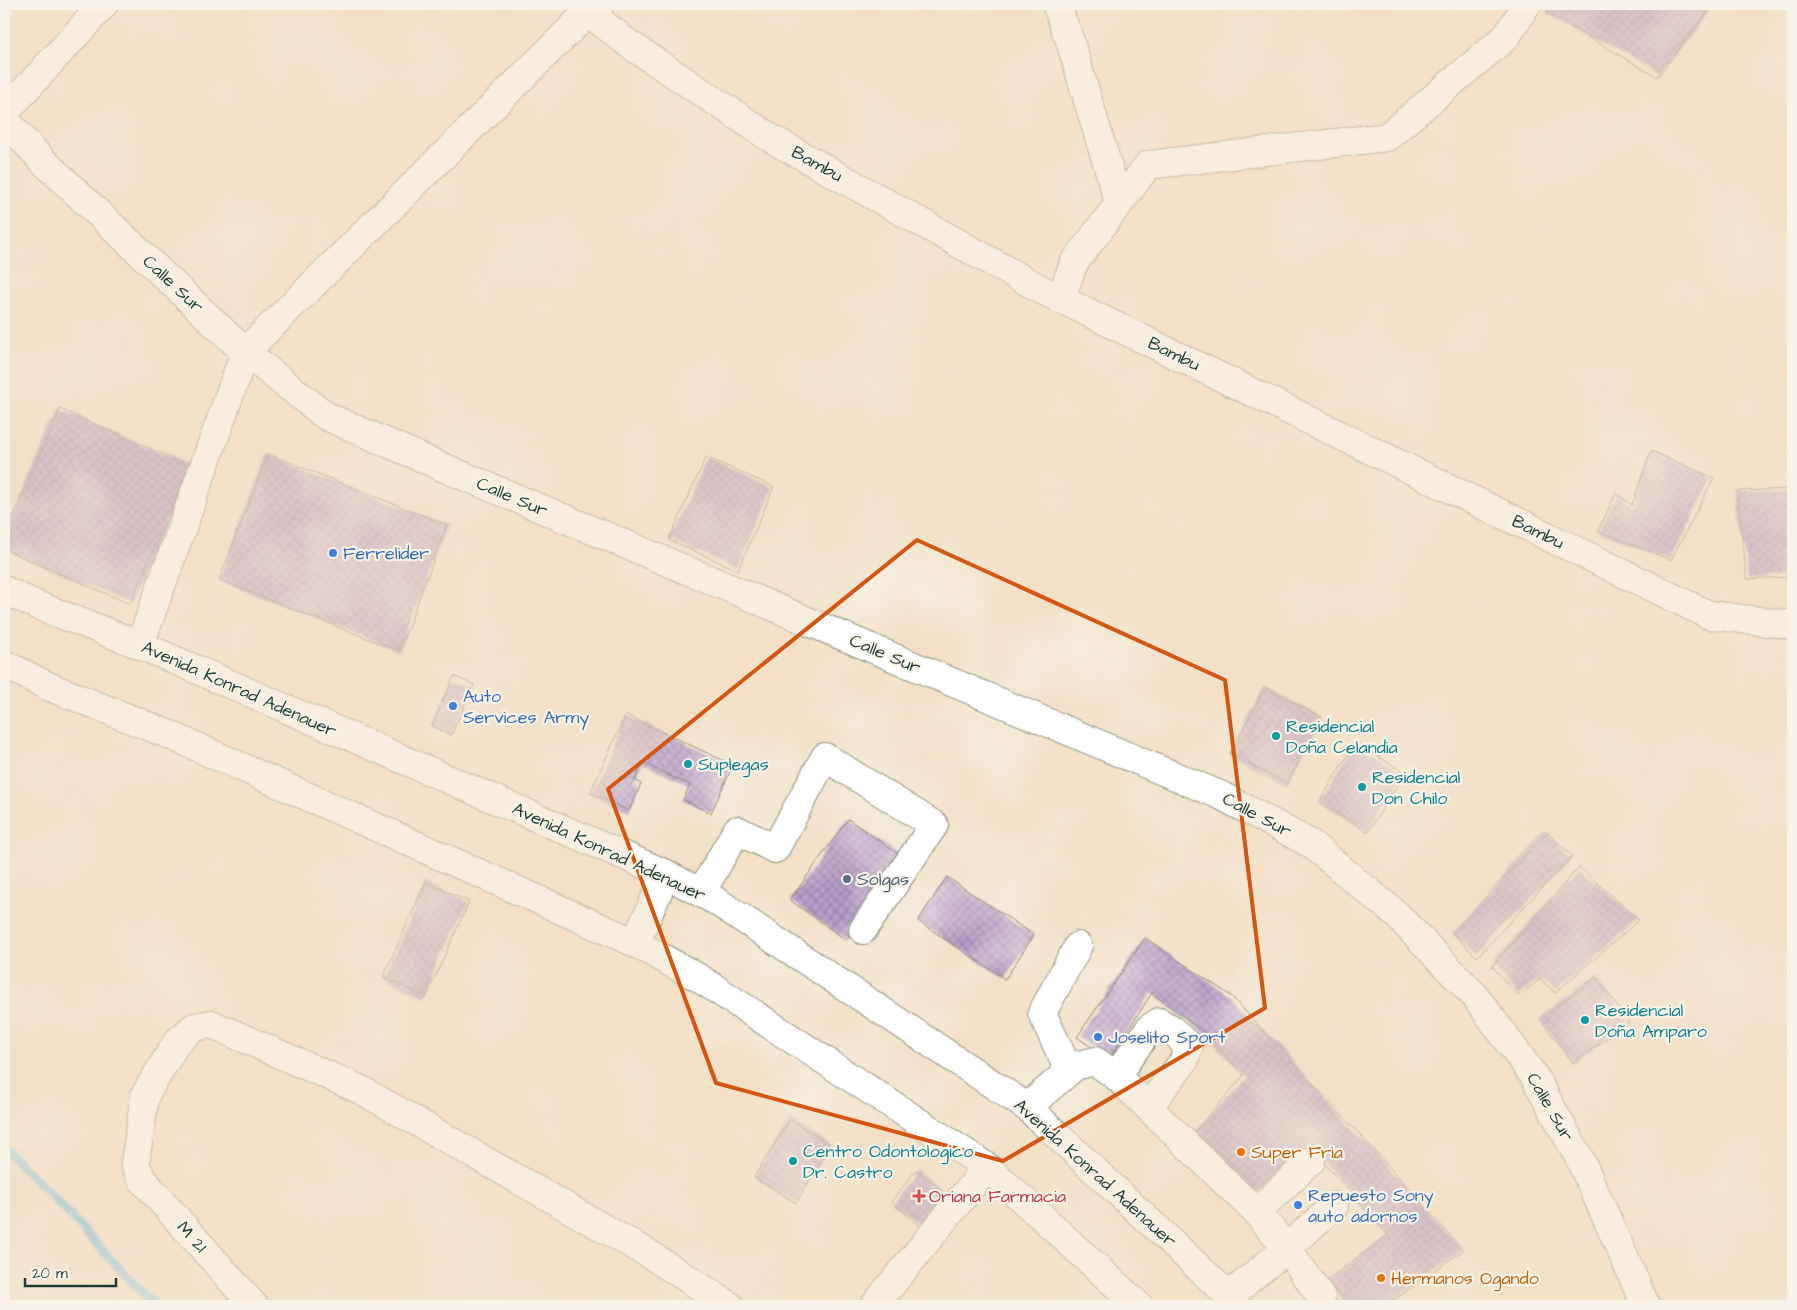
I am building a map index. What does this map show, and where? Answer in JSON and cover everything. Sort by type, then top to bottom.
[{"type":"street","points":[[4,113],[104,4]]},
{"type":"street","points":[[1056,4],[1070,41],[1119,203]]},
{"type":"street","points":[[1060,299],[1074,263],[1148,165],[1387,137],[1506,37],[1527,4]]},
{"type":"street","points":[[140,645],[245,352],[591,6]]},
{"type":"street","name":"Bambu","points":[[591,6],[629,44],[772,139],[1060,299],[1709,615],[1793,625]]},
{"type":"street","name":"Calle Sur","points":[[4,119],[42,160],[245,352],[326,416],[440,466],[1222,796],[1311,844],[1396,914],[1475,996],[1534,1076],[1580,1158],[1646,1306]]},
{"type":"street","name":"Avenida Konrad Adenauer","points":[[4,590],[39,606],[140,645],[666,874],[716,901],[1027,1107],[1233,1301]]},
{"type":"street","points":[[4,664],[48,686],[170,736],[634,943],[698,978],[987,1167],[1139,1306]]},
{"type":"street","points":[[701,893],[737,830],[775,849],[825,758],[934,825],[863,930]]},
{"type":"street","points":[[634,943],[666,874]]},
{"type":"street","points":[[1069,1071],[1042,1013],[1078,946]]},
{"type":"street","points":[[1116,1076],[1150,1028],[1159,1022],[1170,1028],[1189,1047],[1184,1062],[1148,1107]]},
{"type":"street","name":"M 21","points":[[254,1306],[142,1179],[135,1164],[145,1095],[177,1042],[194,1027],[210,1024],[361,1090],[649,1254],[730,1306]]},
{"type":"street","points":[[1027,1107],[1075,1066],[1095,1062],[1116,1076],[1256,1212],[1287,1248],[1322,1298]]},
{"type":"street","points":[[1256,1212],[1311,1161]]},
{"type":"street","points":[[874,1306],[987,1167]]},
{"type":"street","points":[[1233,1301],[1287,1248],[1334,1206]]},
{"type":"highlighted area","points":[[917,540],[1225,680],[1265,1008],[1003,1161],[716,1083],[608,789]]},
{"type":"building","points":[[1552,4],[1714,4],[1657,77],[1547,13]]},
{"type":"building","points":[[60,409],[190,466],[130,604],[4,549],[4,538]]},
{"type":"building","points":[[1651,451],[1714,478],[1671,560],[1598,531],[1616,493],[1632,505]]},
{"type":"building","name":"Ferrelider","points":[[268,454],[447,525],[399,651],[219,580]]},
{"type":"building","points":[[706,457],[774,487],[738,570],[669,540]]},
{"type":"building","points":[[1793,489],[1793,577],[1747,579],[1737,491]]},
{"type":"building","name":"Auto Services Army","points":[[454,676],[474,685],[451,735],[432,726]]},
{"type":"building","name":"Residencial Doña Celandia","points":[[1265,687],[1322,717],[1287,784],[1230,754]]},
{"type":"building","name":"Suplegas","points":[[626,715],[733,765],[711,813],[683,800],[690,785],[643,763],[635,780],[641,784],[629,811],[590,793]]},
{"type":"building","name":"Residencial Don Chilo","points":[[1356,742],[1405,773],[1368,832],[1319,802]]},
{"type":"building","name":"Solgas","points":[[848,819],[904,858],[846,940],[790,900]]},
{"type":"building","points":[[1547,832],[1572,856],[1477,957],[1452,933]]},
{"type":"building","points":[[1579,867],[1639,920],[1555,993],[1540,979],[1518,996],[1492,966]]},
{"type":"building","name":"Solgas","points":[[947,877],[1034,935],[1005,979],[918,921]]},
{"type":"building","points":[[426,882],[469,902],[426,997],[383,977]]},
{"type":"building","points":[[1145,938],[1231,996],[1376,1152],[1463,1250],[1386,1306],[1348,1306],[1327,1280],[1388,1235],[1309,1146],[1253,1197],[1193,1134],[1244,1075],[1201,1030],[1152,993],[1109,1059],[1077,1037]]},
{"type":"building","name":"Residencial Doña Amparo","points":[[1596,977],[1629,1022],[1573,1063],[1540,1019]]},
{"type":"building","name":"Centro Odontologico Dr. Castro","points":[[790,1119],[831,1145],[796,1203],[754,1177]]},
{"type":"building","name":"Oriana Farmacia","points":[[916,1170],[942,1190],[944,1207],[926,1230],[891,1202]]},
{"type":"waterway","points":[[4,1148],[155,1306]]},
{"type":"place","name":"Ferrelider","points":[[333,553]]},
{"type":"place","name":"Auto Services Army","points":[[453,706]]},
{"type":"place","name":"Residencial Doña Celandia","points":[[1276,736]]},
{"type":"place","name":"Suplegas","points":[[688,764]]},
{"type":"place","name":"Residencial Don Chilo","points":[[1362,787]]},
{"type":"place","name":"Solgas","points":[[847,879]]},
{"type":"place","name":"Residencial Doña Amparo","points":[[1585,1020]]},
{"type":"place","name":"Joselito Sport","points":[[1098,1037]]},
{"type":"place","name":"Super Fria","points":[[1241,1152]]},
{"type":"place","name":"Centro Odontologico Dr. Castro","points":[[793,1161]]},
{"type":"place","name":"Oriana Farmacia","points":[[919,1196]]},
{"type":"place","name":"Repuesto Sony auto adornos","points":[[1298,1205]]},
{"type":"place","name":"Hermanos Ogando","points":[[1381,1278]]}]
